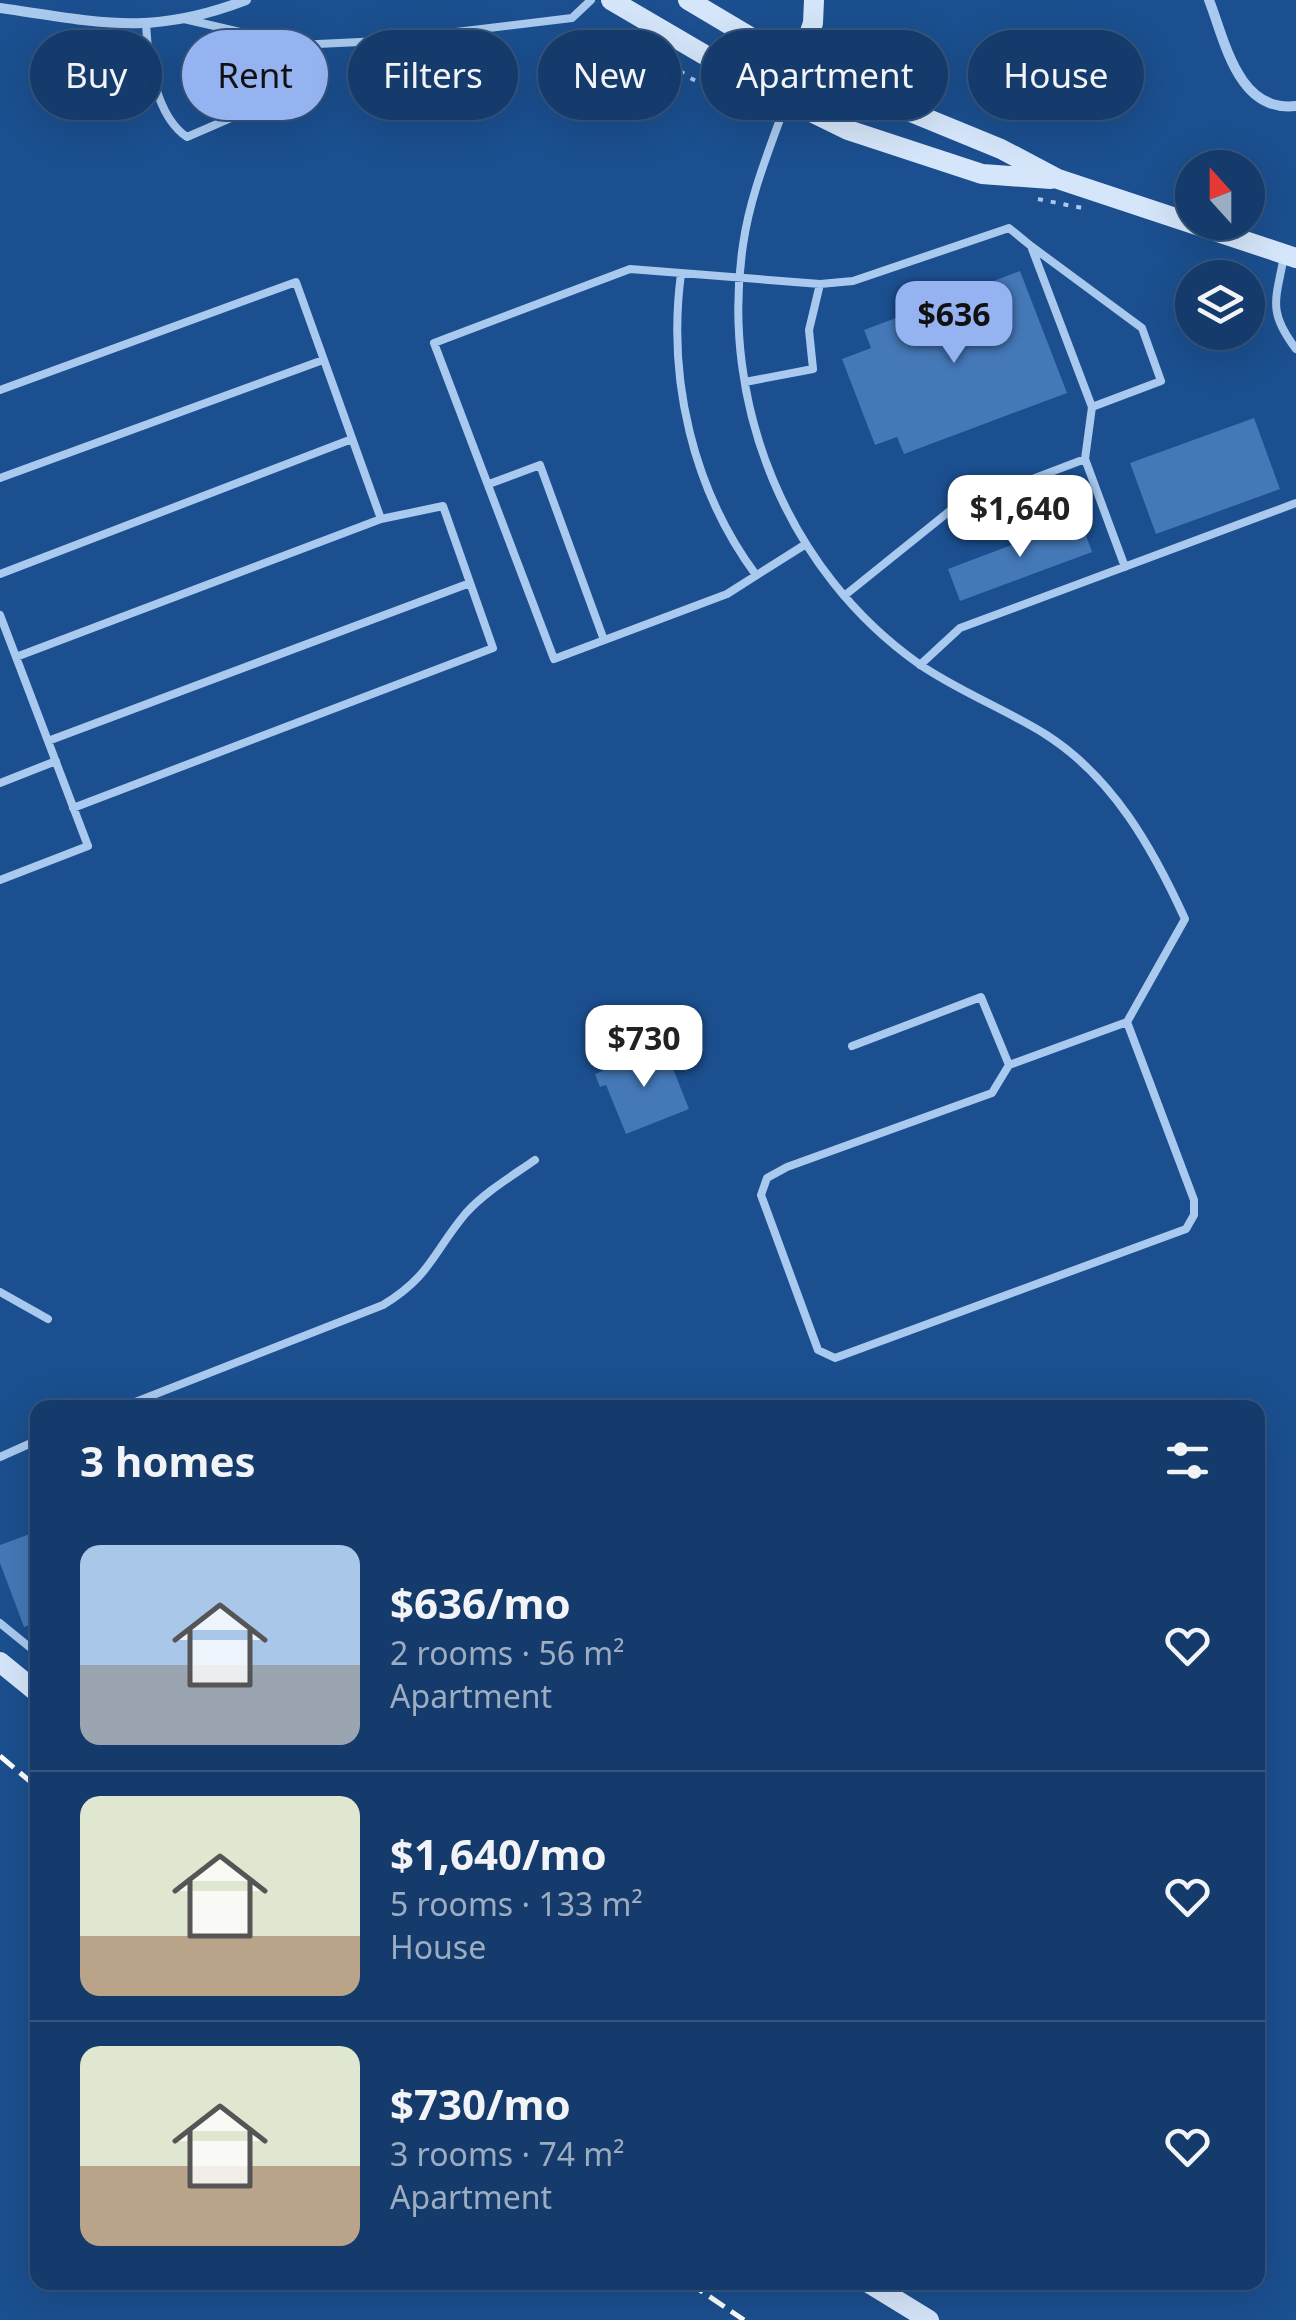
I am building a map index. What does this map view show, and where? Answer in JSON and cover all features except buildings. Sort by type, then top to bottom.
[{"type":"street","points":[[0,8],[124,26],[184,19],[246,0]]},
{"type":"street","points":[[611,0],[701,51]]},
{"type":"street","points":[[688,0],[738,30]]},
{"type":"street","points":[[811,30],[814,0]]},
{"type":"street","points":[[1209,0],[1241,81],[1260,100],[1296,106]]},
{"type":"street","points":[[828,120],[982,174],[1058,180]]},
{"type":"street","points":[[930,120],[1001,149],[1058,180],[1290,257]]},
{"type":"street","points":[[0,1662],[30,1681]]},
{"type":"street","points":[[881,2290],[928,2320]]},
{"type":"lane","points":[[184,19],[297,45],[347,43],[572,18],[591,0]]},
{"type":"lane","points":[[146,24],[148,56],[171,126],[187,137],[226,120]]},
{"type":"lane","points":[[780,120],[754,192],[742,247],[745,382],[765,464],[806,544],[866,622],[920,665],[1048,736],[1095,777],[1156,855],[1185,919],[1127,1022],[1008,1065],[992,1093],[787,1166],[766,1178],[760,1194],[818,1350],[835,1358],[1186,1228],[1194,1215],[1194,1200],[1127,1022]]},
{"type":"lane","points":[[806,544],[726,594],[554,659],[434,343],[630,269],[820,284],[853,281],[1009,228],[1142,328],[1160,381],[1092,407]]},
{"type":"lane","points":[[1031,246],[1092,407],[1085,459],[1125,566]]},
{"type":"lane","points":[[1290,257],[1274,306],[1278,325],[1296,349]]},
{"type":"lane","points":[[680,274],[678,350],[694,451],[721,518],[756,575]]},
{"type":"lane","points":[[0,390],[296,282],[381,519]]},
{"type":"lane","points":[[745,382],[813,369],[808,330],[820,284]]},
{"type":"lane","points":[[0,478],[323,360]]},
{"type":"lane","points":[[0,574],[352,439]]},
{"type":"lane","points":[[844,596],[951,510],[1085,459]]},
{"type":"lane","points":[[489,484],[540,465],[604,640]]},
{"type":"lane","points":[[920,665],[960,628],[1296,503]]},
{"type":"lane","points":[[16,657],[381,519],[443,506],[493,648],[74,808]]},
{"type":"lane","points":[[48,741],[470,583]]},
{"type":"lane","points":[[0,615],[88,846],[0,880]]},
{"type":"lane","points":[[0,782],[56,761]]},
{"type":"lane","points":[[852,1046],[982,997],[1008,1065]]},
{"type":"lane","points":[[140,1400],[382,1305],[409,1289],[434,1263],[466,1214],[535,1160]]},
{"type":"lane","points":[[0,1292],[48,1320]]},
{"type":"lane","points":[[0,1457],[30,1444]]},
{"type":"lane","points":[[0,1623],[30,1647]]},
{"type":"railway","points":[[0,1756],[30,1781]]},
{"type":"railway","points":[[700,2290],[744,2320]]}]
